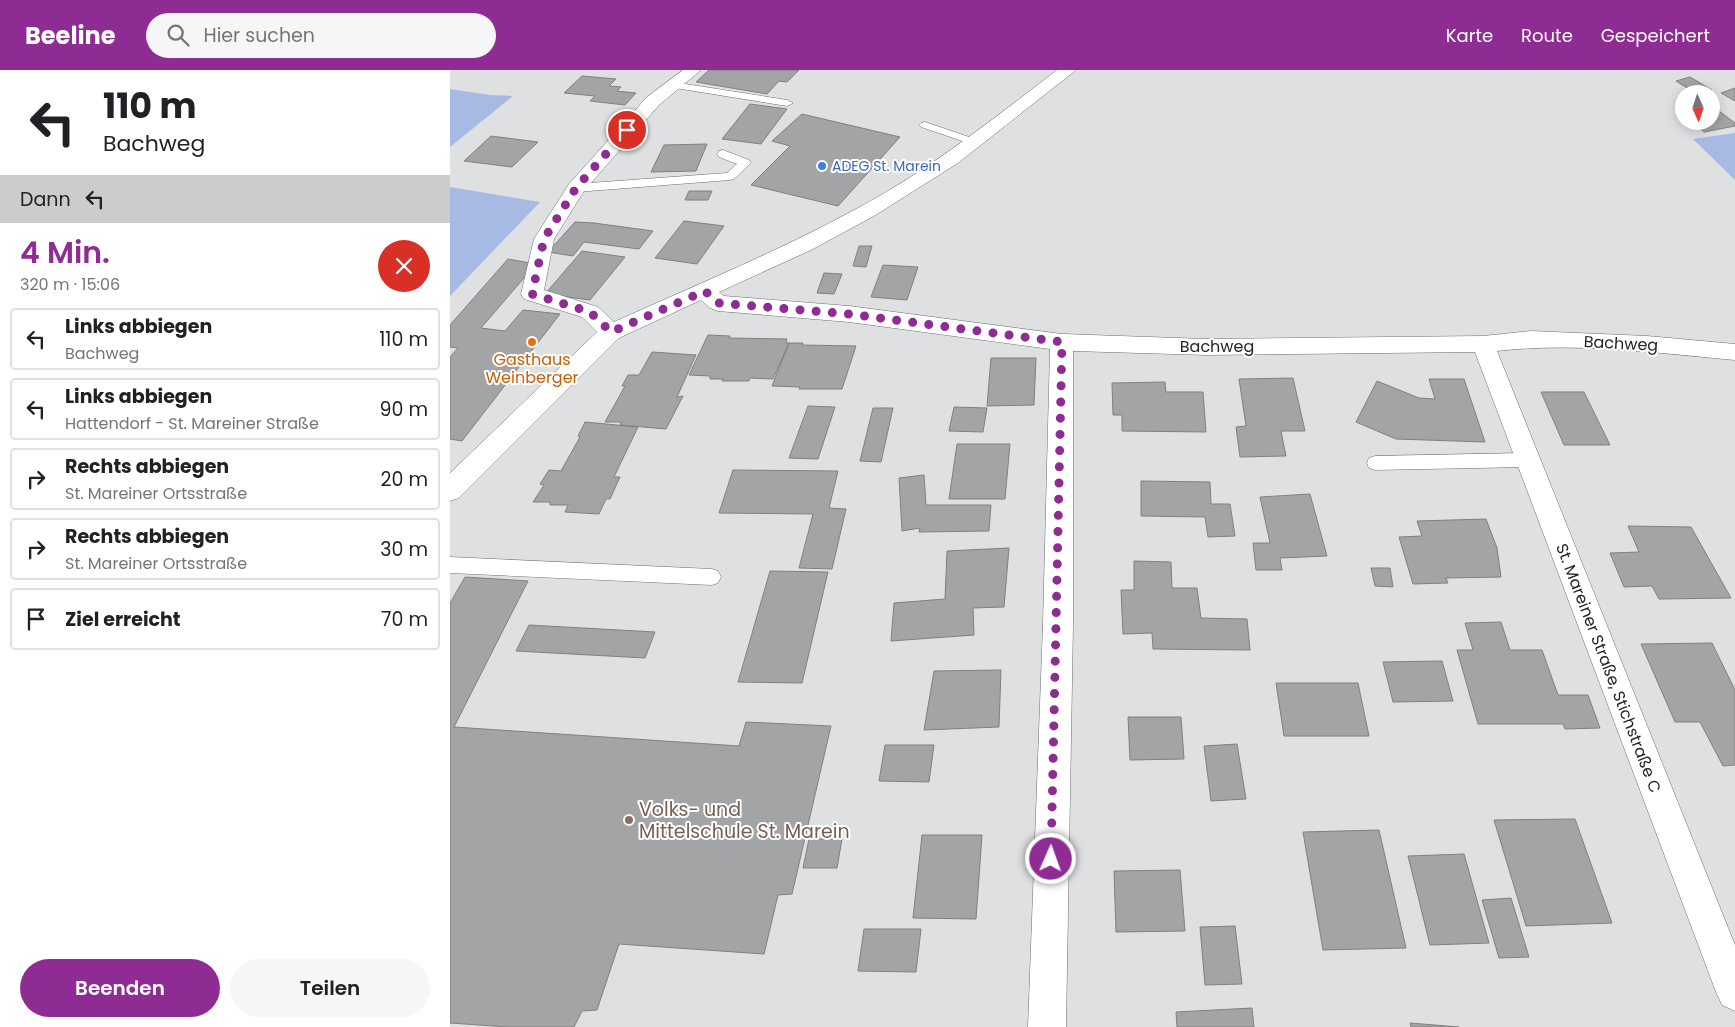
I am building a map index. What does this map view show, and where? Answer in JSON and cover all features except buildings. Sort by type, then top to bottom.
[{"type":"street","points":[[611,332],[590,312],[532,294],[544,239],[576,188],[653,100],[693,70]]},
{"type":"street","points":[[450,490],[611,332],[804,245],[867,212],[951,160],[1068,70]]},
{"type":"street","name":"Bachweg","points":[[705,291],[718,303],[849,314],[1062,342],[1207,347],[1483,344],[1531,339],[1647,344],[1735,352]]},
{"type":"street","points":[[1047,1027],[1058,624],[1062,342]]},
{"type":"street","name":"St. Mareiner Straße, Stichstraße C","points":[[1483,344],[1735,992]]},
{"type":"lane","points":[[673,85],[787,103]]},
{"type":"lane","points":[[925,125],[974,142]]},
{"type":"lane","points":[[576,188],[730,176],[745,164],[723,154]]},
{"type":"lane","points":[[1375,463],[1528,460]]},
{"type":"lane","points":[[450,565],[712,577]]},
{"type":"shaded area","points":[[450,89],[490,95],[513,96],[450,147]]},
{"type":"shaded area","points":[[1735,133],[1735,180],[1693,139]]},
{"type":"shaded area","points":[[450,187],[540,202],[450,296]]},
{"type":"place","name":"ADEG St. Marein","points":[[822,166]]},
{"type":"place","name":"Gasthaus Weinberger","points":[[532,342]]},
{"type":"place","name":"Volks- und Mittelschule St. Marein","points":[[629,820]]},
{"type":"route","points":[[627,130],[576,188],[544,239],[532,294],[590,312],[611,332],[705,291],[718,303],[849,314],[1062,342],[1058,624],[1051,859]]}]
